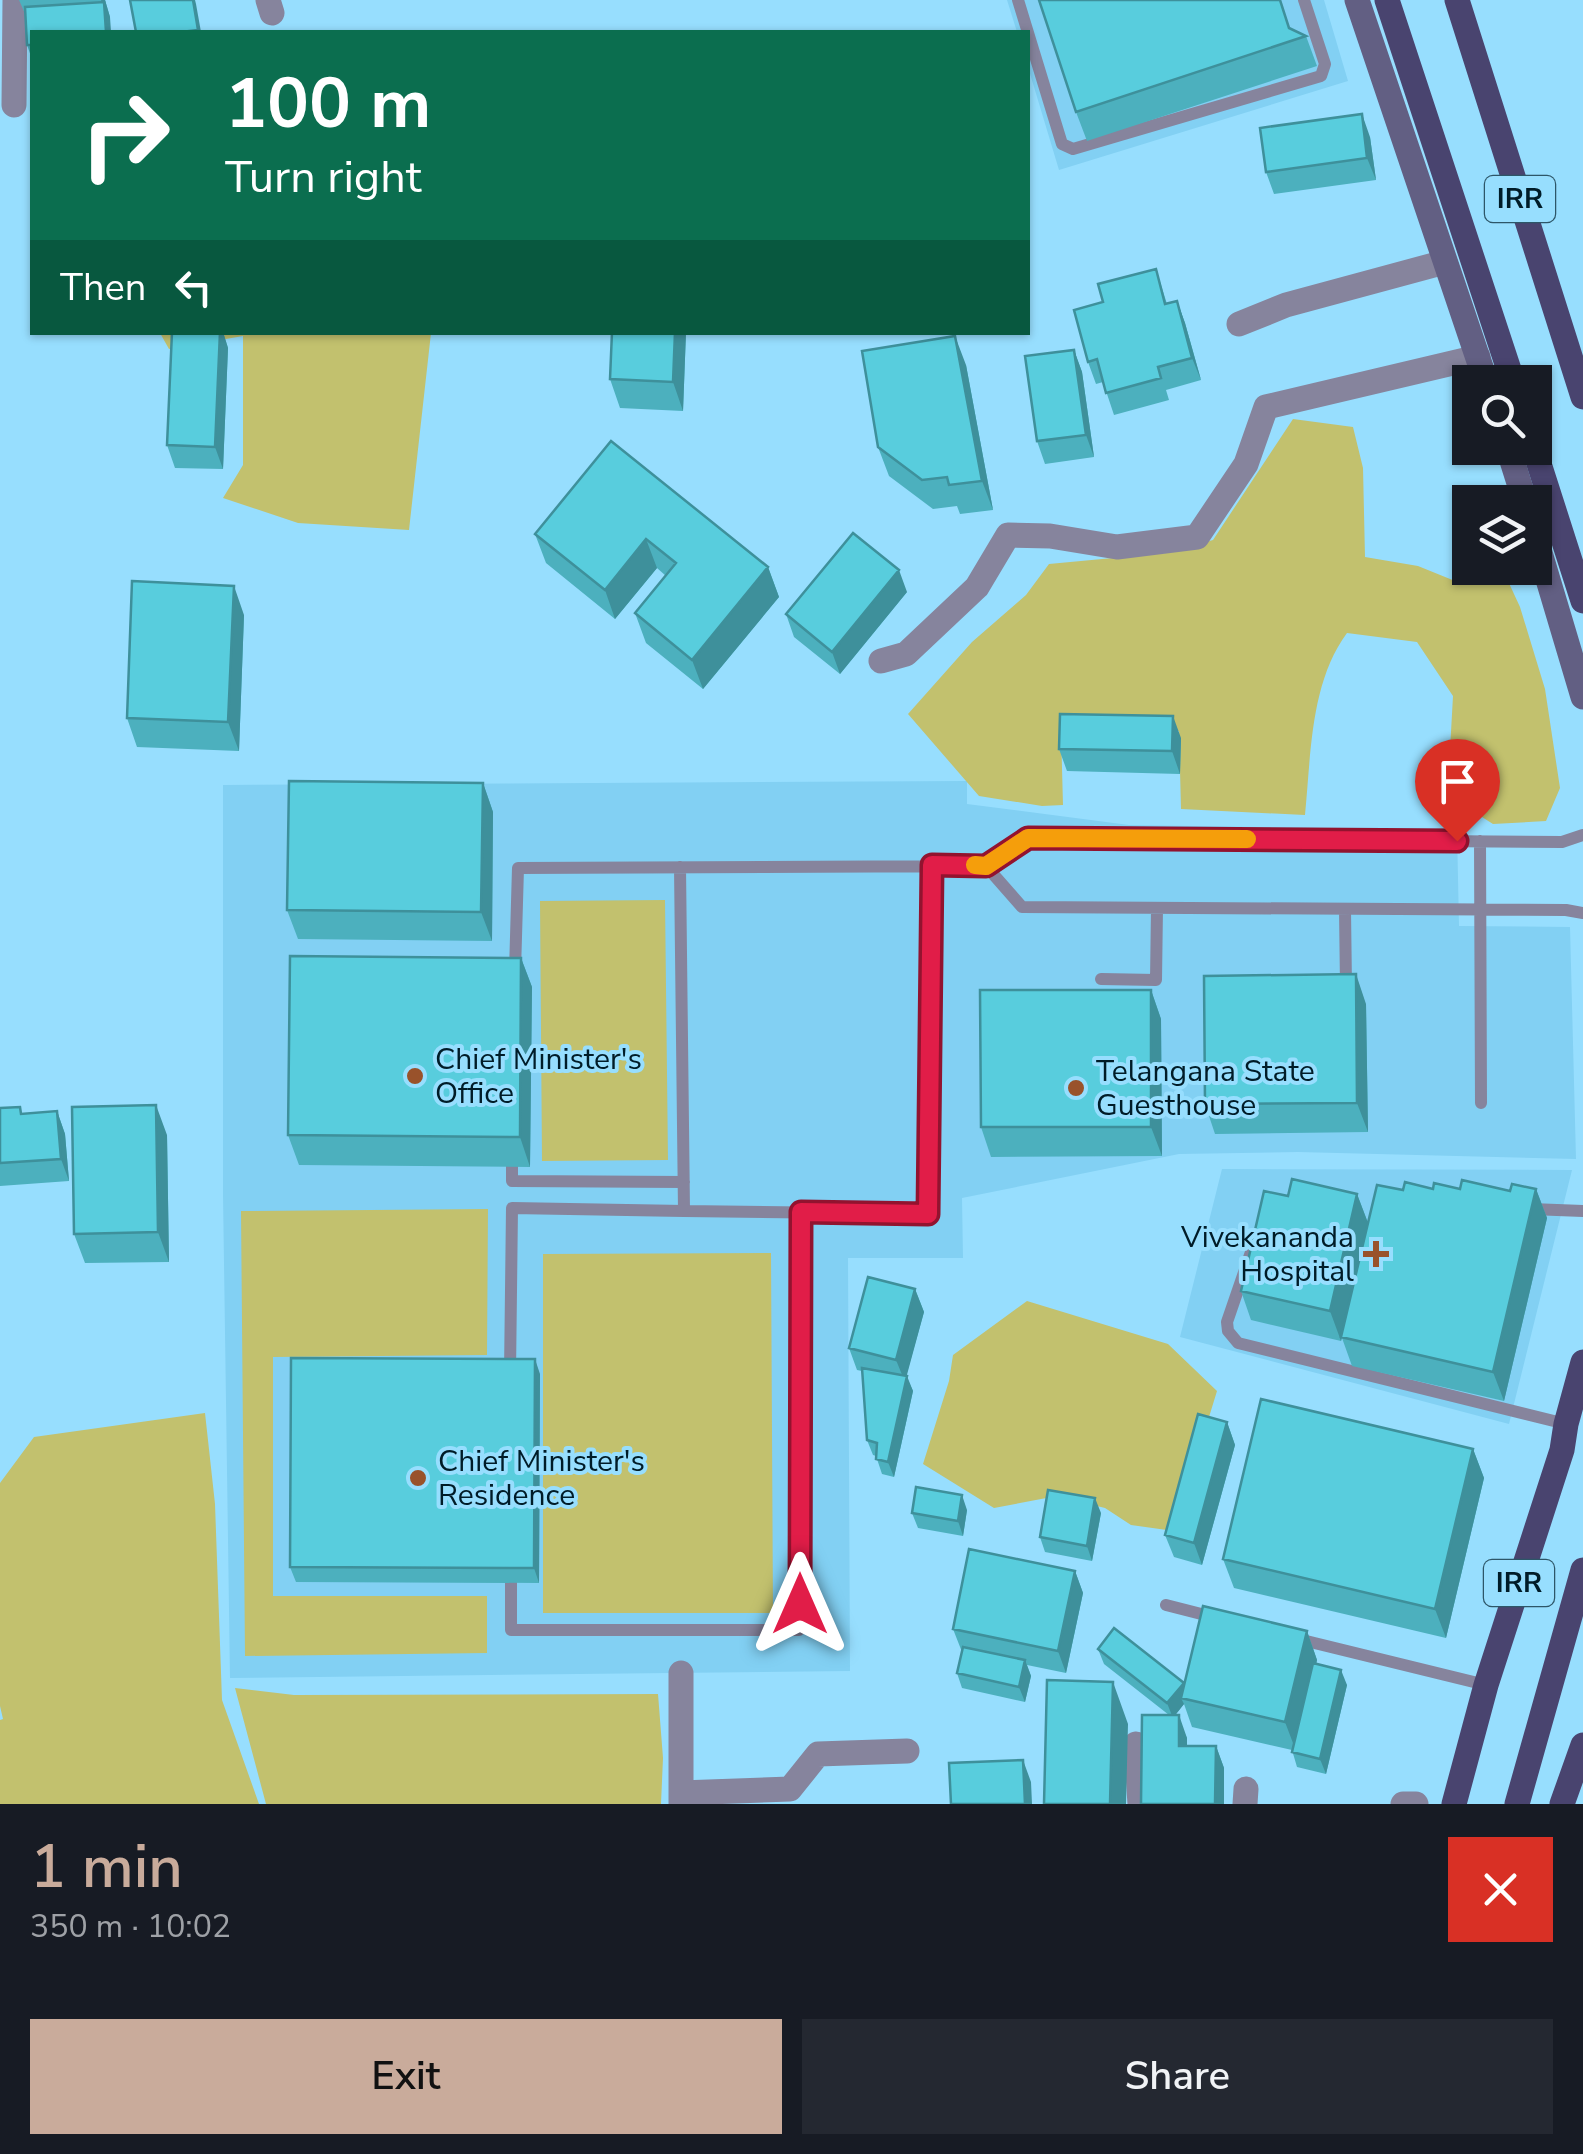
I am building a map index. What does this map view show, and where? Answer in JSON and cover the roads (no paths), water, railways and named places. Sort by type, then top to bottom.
[{"type":"main road","name":"IRR","points":[[1387,0],[1507,365]]},
{"type":"main road","name":"IRR","points":[[1457,0],[1583,396]]},
{"type":"main road","points":[[1539,465],[1583,601]]},
{"type":"main road","name":"IRR","points":[[1454,1804],[1486,1685],[1562,1450],[1583,1362]]},
{"type":"main road","name":"IRR","points":[[1517,1804],[1583,1570]]},
{"type":"main road","points":[[1562,1804],[1583,1744]]},
{"type":"street","points":[[14,104],[15,0]]},
{"type":"street","points":[[1358,0],[1481,365]]},
{"type":"street","points":[[1238,324],[1286,305],[1445,262]]},
{"type":"street","points":[[881,661],[906,654],[977,587],[1008,534],[1118,547],[1197,537],[1246,464],[1266,406],[1478,357]]},
{"type":"street","points":[[1550,585],[1583,697]]},
{"type":"street","points":[[682,1673],[680,1799],[790,1789],[818,1754],[907,1750]]},
{"type":"street","points":[[1136,1744],[1140,1804]]},
{"type":"street","points":[[1403,1804],[1416,1804]]},
{"type":"lane","points":[[1018,0],[1027,30]]},
{"type":"lane","points":[[1030,39],[1062,144],[1069,149],[1320,76],[1324,64],[1304,0]]},
{"type":"lane","points":[[515,988],[518,868],[986,866],[1028,838],[1562,842],[1583,834]]},
{"type":"lane","points":[[1480,842],[1481,1103]]},
{"type":"lane","points":[[510,1393],[512,1208],[928,1214],[932,865]]},
{"type":"lane","points":[[986,866],[1022,907],[1583,913]]},
{"type":"lane","points":[[680,867],[684,1211]]},
{"type":"lane","points":[[1101,980],[1156,980],[1157,908]]},
{"type":"lane","points":[[1328,986],[1346,986],[1345,910]]},
{"type":"lane","points":[[513,1126],[512,1181],[684,1182]]},
{"type":"lane","points":[[1520,1208],[1583,1211]]},
{"type":"lane","points":[[510,1545],[510,1630],[800,1630],[801,1212]]},
{"type":"lane","points":[[1256,1239],[1227,1322],[1231,1337],[1238,1343],[1566,1424]]},
{"type":"lane","points":[[1343,1368],[1348,1349]]},
{"type":"lane","points":[[1166,1605],[1223,1619]]},
{"type":"lane","points":[[1280,1634],[1486,1685]]},
{"type":"place","name":"Chief Minister's Office","points":[[415,1076]]},
{"type":"place","name":"Telangana State Guesthouse","points":[[1076,1088]]},
{"type":"place","name":"Vivekananda Hospital","points":[[1376,1254]]},
{"type":"place","name":"Chief Minister's Residence","points":[[418,1478]]}]
